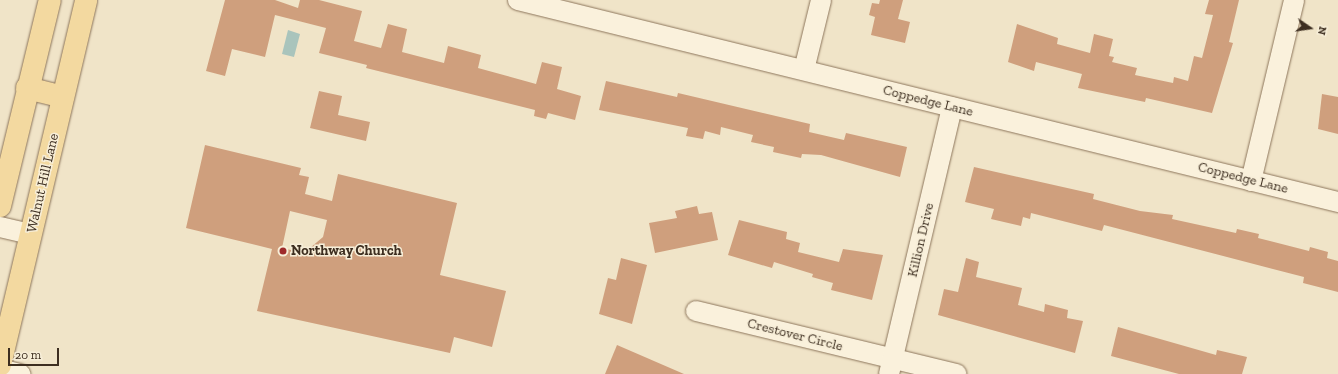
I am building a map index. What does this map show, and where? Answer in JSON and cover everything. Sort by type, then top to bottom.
[{"type":"main road","points":[[0,206],[50,0]]},
{"type":"main road","name":"Walnut Hill Lane","points":[[0,365],[86,0]]},
{"type":"main road","points":[[28,88],[63,97]]},
{"type":"street","points":[[804,70],[821,0]]},
{"type":"street","points":[[1251,180],[1294,0]]},
{"type":"street","name":"Coppedge Lane","points":[[524,1],[1338,202]]},
{"type":"street","name":"Killion Drive","points":[[891,366],[952,107]]},
{"type":"street","points":[[0,227],[31,234]]},
{"type":"street","name":"Crestover Circle","points":[[696,311],[891,366],[956,374]]},
{"type":"street","points":[[0,369],[20,374]]},
{"type":"water","points":[[288,30],[300,34],[294,57],[282,54]]},
{"type":"building","points":[[225,0],[275,0],[298,8],[300,0],[319,0],[362,11],[354,41],[381,48],[388,24],[407,29],[402,52],[444,63],[448,46],[481,55],[478,68],[536,84],[542,62],[562,67],[557,89],[581,96],[575,120],[548,113],[546,119],[534,116],[535,110],[366,68],[367,65],[319,53],[326,28],[275,15],[265,57],[232,49],[225,76],[206,71]]},
{"type":"building","points":[[880,0],[903,0],[898,19],[910,22],[905,43],[871,35],[875,17],[869,15],[872,3],[879,4]]},
{"type":"building","points":[[1209,0],[1239,0],[1229,42],[1233,43],[1212,113],[1146,98],[1145,102],[1078,88],[1082,74],[1036,62],[1034,71],[1008,62],[1017,24],[1058,38],[1057,44],[1090,53],[1094,34],[1113,39],[1109,56],[1114,57],[1112,62],[1137,68],[1135,75],[1173,83],[1174,77],[1188,81],[1194,56],[1202,58],[1213,15],[1205,14]]},
{"type":"building","points":[[606,81],[677,97],[678,93],[810,124],[809,132],[844,140],[846,133],[907,147],[900,177],[821,155],[802,154],[801,158],[773,152],[774,147],[751,142],[753,135],[721,127],[720,135],[705,131],[703,139],[686,136],[688,128],[599,110]]},
{"type":"building","points":[[319,91],[342,96],[338,115],[370,122],[366,141],[310,128]]},
{"type":"building","points":[[1322,94],[1338,97],[1338,134],[1318,129]]},
{"type":"building","name":"Northway Church","points":[[205,145],[301,168],[299,175],[309,177],[305,194],[332,201],[338,174],[457,203],[440,275],[506,291],[492,347],[454,337],[450,353],[257,311],[272,249],[186,228]],"holes":[[[290,211],[327,220],[323,237],[304,253],[282,248]]]},
{"type":"building","points":[[974,167],[1094,194],[1093,199],[1140,211],[1173,215],[1172,219],[1236,233],[1237,229],[1259,234],[1258,238],[1309,251],[1310,247],[1328,252],[1327,258],[1338,261],[1338,292],[1303,283],[1304,277],[1104,225],[1102,231],[1031,213],[1030,219],[1023,217],[1021,226],[991,219],[994,209],[965,202]]},
{"type":"building","points":[[697,206],[699,214],[712,212],[718,240],[655,253],[649,223],[677,218],[675,211]]},
{"type":"building","points":[[739,220],[787,232],[786,239],[800,243],[798,252],[839,262],[843,249],[883,255],[872,300],[831,290],[833,283],[812,277],[813,274],[774,262],[772,268],[728,255]]},
{"type":"building","points":[[621,258],[647,265],[632,324],[599,314],[608,278],[616,280]]},
{"type":"building","points":[[966,258],[979,262],[976,277],[1022,288],[1018,305],[1044,312],[1045,304],[1068,310],[1067,318],[1083,321],[1075,353],[938,315],[944,289],[958,292]]},
{"type":"building","points":[[1118,327],[1216,355],[1217,350],[1247,357],[1242,374],[1179,374],[1111,356]]},
{"type":"building","points":[[617,345],[684,374],[605,374]]},
{"type":"place","name":"Northway Church","points":[[283,251]]}]
